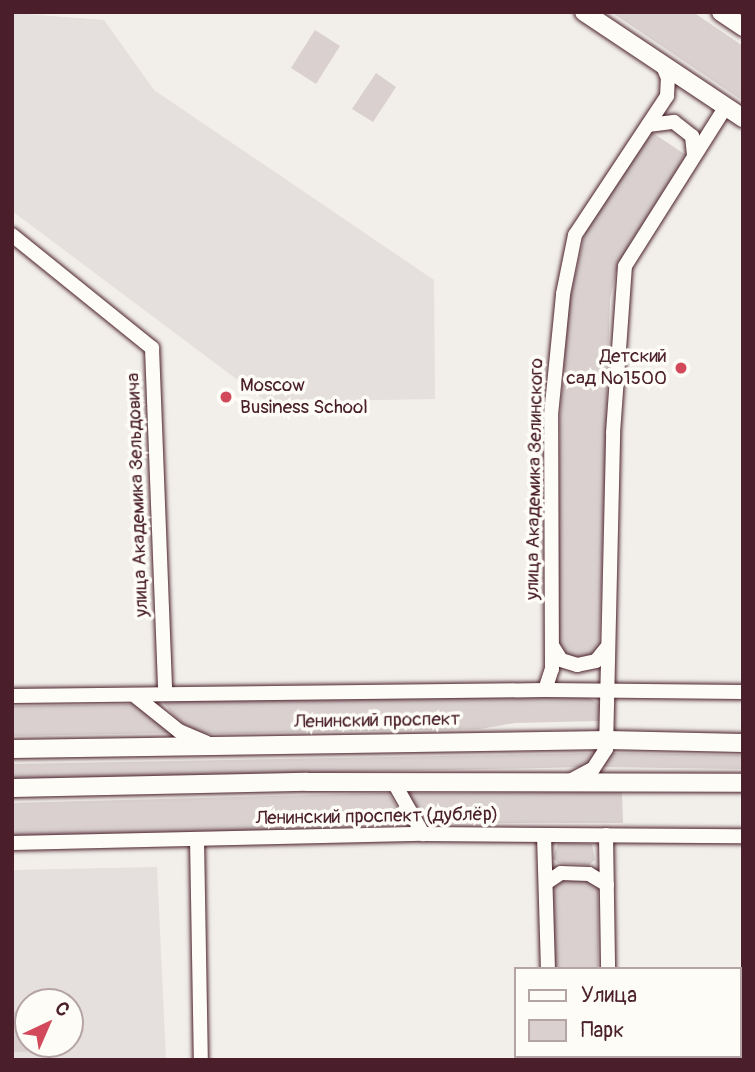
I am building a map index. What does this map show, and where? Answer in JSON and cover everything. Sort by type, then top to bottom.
[{"type":"main road","points":[[584,12],[743,118]]},
{"type":"main road","points":[[720,12],[743,27]]},
{"type":"main road","name":"Ленинский проспект","points":[[12,749],[607,740],[743,743]]},
{"type":"main road","points":[[12,788],[393,782],[743,783]]},
{"type":"street","name":"улица Академика Зелинского","points":[[545,690],[551,676],[553,647],[551,415],[563,294],[575,236],[670,87],[662,64]]},
{"type":"street","points":[[570,781],[593,769],[607,740],[621,281],[631,254],[726,106]]},
{"type":"street","points":[[648,125],[674,122],[692,136],[694,155]]},
{"type":"street","name":"улица Академика Зельдовича","points":[[12,235],[152,348],[165,693]]},
{"type":"street","points":[[553,647],[561,660],[577,665],[596,662],[608,646]]},
{"type":"street","points":[[12,696],[545,690],[743,692]]},
{"type":"street","points":[[128,694],[146,701],[190,737],[211,745]]},
{"type":"street","points":[[393,782],[423,834]]},
{"type":"street","name":"Ленинский проспект (дублёр)","points":[[12,843],[423,834],[743,836]]},
{"type":"street","points":[[544,835],[548,967]]},
{"type":"street","points":[[606,835],[608,967]]},
{"type":"street","points":[[197,839],[201,1060]]},
{"type":"street","points":[[546,883],[561,873],[589,874],[607,885]]},
{"type":"shaded area","points":[[12,13],[104,20],[154,90],[434,280],[435,399],[267,402],[12,211]]},
{"type":"shaded area","points":[[157,867],[166,1060],[12,1060],[12,870]]},
{"type":"green space","points":[[611,12],[693,12],[743,46],[743,101]]},
{"type":"green space","points":[[315,30],[340,46],[316,84],[291,68]]},
{"type":"green space","points":[[376,73],[396,87],[373,122],[352,109]]},
{"type":"green space","points":[[650,131],[686,155],[630,244],[616,272],[610,299],[599,652],[586,661],[558,652],[560,418],[569,303],[586,229]]},
{"type":"green space","points":[[588,697],[601,705],[599,721],[515,723],[480,729],[197,734],[177,720],[162,700]]},
{"type":"green space","points":[[144,704],[171,733],[12,736],[12,706]]},
{"type":"green space","points":[[599,753],[587,767],[12,779],[12,764]]},
{"type":"green space","points":[[610,753],[743,755],[743,769],[600,767]]},
{"type":"green space","points":[[622,792],[623,823],[425,823],[406,793]]},
{"type":"green space","points":[[388,793],[409,824],[267,832],[12,836],[12,803]]},
{"type":"green space","points":[[558,843],[592,844],[595,860],[589,865],[558,863],[553,858]]},
{"type":"green space","points":[[562,877],[593,879],[598,887],[598,967],[555,967],[553,883]]},
{"type":"green space","points":[[13,1011],[14,1011],[14,1052]]},
{"type":"place","name":"Детский сад №1500","points":[[681,368]]},
{"type":"place","name":"Moscow Business School","points":[[226,397]]}]
